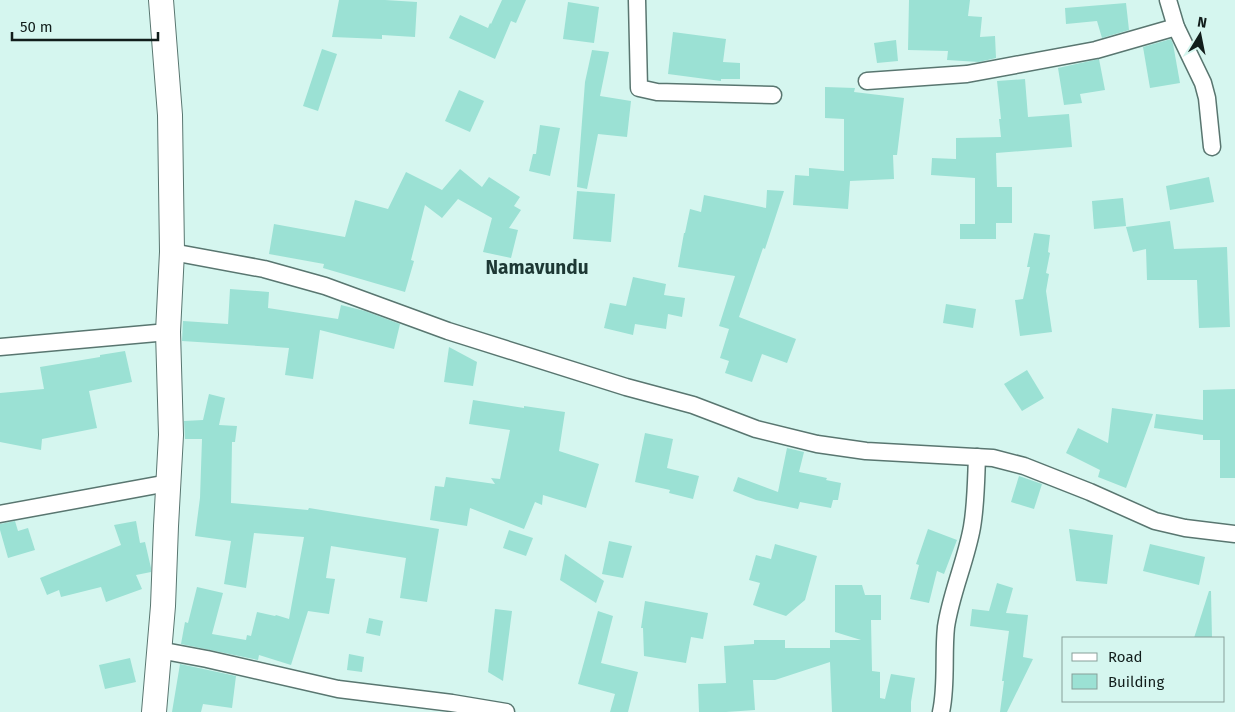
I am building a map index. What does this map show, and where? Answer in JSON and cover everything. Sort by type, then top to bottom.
[{"type":"street","points":[[154,712],[163,606],[171,435],[168,332],[172,252],[170,114],[161,0]]},
{"type":"street","points":[[637,0],[639,88],[657,92],[773,95]]},
{"type":"street","points":[[1168,0],[1176,27],[1203,83],[1207,98],[1212,147]]},
{"type":"street","points":[[867,81],[967,74],[1096,50],[1176,27]]},
{"type":"street","points":[[172,252],[264,269],[325,286],[448,331],[626,387],[693,405],[756,429],[817,444],[866,451],[993,458],[1024,466],[1090,492],[1154,521],[1185,528],[1235,534]]},
{"type":"street","points":[[0,347],[168,332]]},
{"type":"street","points":[[941,712],[945,672],[946,629],[950,604],[972,527],[976,497],[977,457]]},
{"type":"street","points":[[0,514],[168,482]]},
{"type":"street","points":[[159,650],[338,689],[452,703],[506,712]]},
{"type":"building","points":[[339,0],[417,2],[415,37],[382,35],[382,39],[332,37]]},
{"type":"building","points":[[502,0],[526,0],[516,23],[511,21],[495,59],[449,38],[460,15],[488,28]]},
{"type":"building","points":[[909,0],[970,0],[968,16],[982,17],[980,37],[995,36],[996,58],[979,62],[947,60],[948,51],[908,50]]},
{"type":"building","points":[[568,2],[599,7],[594,43],[563,39]]},
{"type":"building","points":[[1126,3],[1129,30],[1102,38],[1097,21],[1066,24],[1065,8]]},
{"type":"building","points":[[673,32],[726,39],[723,62],[740,63],[740,79],[721,79],[721,81],[668,74]]},
{"type":"building","points":[[1171,39],[1180,83],[1150,88],[1143,47]]},
{"type":"building","points":[[896,40],[898,61],[877,63],[874,43]]},
{"type":"building","points":[[322,49],[337,54],[318,111],[303,106]]},
{"type":"building","points":[[592,50],[609,52],[600,96],[631,101],[627,137],[598,134],[587,189],[577,187],[585,82]]},
{"type":"building","points":[[1099,59],[1105,90],[1080,94],[1082,103],[1064,105],[1058,68]]},
{"type":"building","points":[[1025,79],[1028,117],[1069,114],[1072,147],[996,153],[997,187],[1012,187],[1012,223],[996,223],[996,239],[960,239],[960,224],[975,224],[975,178],[931,175],[932,158],[956,159],[956,138],[1001,137],[997,81]]},
{"type":"building","points":[[825,87],[855,88],[854,92],[904,98],[897,155],[893,155],[894,179],[850,181],[848,209],[793,205],[795,175],[809,176],[809,168],[844,171],[844,119],[825,118]]},
{"type":"building","points":[[459,90],[484,101],[470,132],[445,121]]},
{"type":"building","points":[[540,125],[560,128],[550,176],[529,171],[533,154],[536,154]]},
{"type":"building","points":[[460,169],[482,187],[489,177],[520,197],[514,206],[521,210],[509,228],[518,230],[511,258],[483,252],[492,218],[458,199],[442,218],[425,205],[411,260],[414,261],[405,292],[323,268],[324,264],[269,254],[274,224],[345,237],[355,200],[388,209],[406,172],[442,190]]},
{"type":"building","points":[[1209,177],[1214,202],[1170,210],[1166,186]]},
{"type":"building","points":[[767,190],[784,191],[765,249],[763,248],[739,317],[796,339],[787,363],[762,354],[752,382],[725,373],[729,361],[720,358],[729,329],[719,326],[735,276],[678,267],[690,209],[701,212],[704,195],[766,208]]},
{"type":"building","points":[[577,191],[615,194],[611,242],[573,239]]},
{"type":"building","points":[[1123,198],[1126,226],[1094,229],[1092,201]]},
{"type":"building","points":[[1170,221],[1174,249],[1227,247],[1230,327],[1199,328],[1197,280],[1147,280],[1146,249],[1133,252],[1126,227]]},
{"type":"building","points":[[1034,233],[1050,235],[1048,252],[1050,253],[1046,273],[1049,274],[1046,291],[1052,332],[1020,336],[1015,300],[1023,299],[1030,267],[1027,267]]},
{"type":"building","points":[[633,277],[666,284],[664,295],[685,298],[682,317],[668,314],[666,329],[635,324],[633,335],[604,328],[610,303],[626,306]]},
{"type":"building","points":[[230,289],[269,292],[268,308],[338,319],[341,305],[365,311],[400,324],[394,349],[320,330],[313,379],[285,375],[289,348],[182,341],[183,321],[228,324]]},
{"type":"building","points":[[946,304],[976,309],[973,328],[943,323]]},
{"type":"building","points":[[449,347],[477,362],[473,386],[444,382]]},
{"type":"building","points":[[125,351],[132,382],[89,391],[97,428],[42,439],[41,450],[0,442],[0,393],[44,389],[40,367]]},
{"type":"building","points":[[1027,370],[1044,398],[1022,411],[1004,384]]},
{"type":"building","points":[[1235,389],[1235,478],[1220,478],[1220,440],[1203,440],[1203,435],[1154,428],[1156,414],[1203,420],[1203,390]]},
{"type":"building","points":[[209,394],[225,398],[219,425],[237,426],[235,442],[232,442],[231,503],[308,510],[309,508],[439,529],[427,602],[400,598],[406,558],[331,546],[326,578],[335,579],[329,614],[308,611],[291,665],[259,655],[258,660],[181,644],[185,622],[188,623],[197,587],[223,593],[212,634],[246,640],[247,635],[251,636],[257,612],[289,619],[304,537],[254,533],[246,588],[224,584],[231,541],[195,536],[200,498],[202,439],[185,439],[184,421],[203,420]]},
{"type":"building","points":[[473,400],[565,412],[559,451],[599,464],[586,508],[543,495],[542,505],[535,502],[524,529],[470,508],[467,526],[430,520],[435,486],[444,487],[446,477],[495,484],[491,478],[500,479],[510,430],[469,424]]},
{"type":"building","points":[[1112,408],[1153,414],[1126,488],[1098,477],[1100,470],[1066,453],[1078,428],[1108,443]]},
{"type":"building","points":[[645,433],[673,439],[667,468],[699,476],[693,499],[669,493],[670,490],[635,482]]},
{"type":"building","points":[[787,448],[804,452],[799,472],[841,483],[838,500],[833,500],[831,508],[800,502],[798,509],[756,500],[733,491],[738,477],[778,492]]},
{"type":"building","points":[[1019,476],[1042,484],[1034,509],[1011,502]]},
{"type":"building","points":[[15,521],[18,531],[28,528],[35,550],[8,558],[0,524]]},
{"type":"building","points":[[136,521],[140,543],[145,542],[151,568],[151,572],[136,575],[142,589],[106,602],[101,587],[61,597],[59,590],[47,595],[40,578],[121,545],[114,525]]},
{"type":"building","points":[[928,529],[957,540],[944,574],[937,571],[929,603],[910,599],[919,565],[916,564]]},
{"type":"building","points":[[1069,529],[1113,535],[1107,584],[1076,581]]},
{"type":"building","points":[[509,530],[533,538],[526,556],[503,548]]},
{"type":"building","points":[[609,541],[632,546],[623,578],[602,574]]},
{"type":"building","points":[[775,544],[817,556],[805,600],[786,616],[753,605],[760,583],[749,580],[756,555],[771,559]]},
{"type":"building","points":[[1150,544],[1205,557],[1199,585],[1143,571]]},
{"type":"building","points":[[565,554],[604,581],[596,603],[560,580]]},
{"type":"building","points":[[997,583],[1013,588],[1006,613],[1028,615],[1023,657],[1033,659],[1007,712],[1000,712],[1009,631],[970,626],[972,609],[989,611]]},
{"type":"building","points":[[835,585],[862,585],[865,595],[881,595],[881,620],[871,620],[872,671],[880,672],[880,698],[885,699],[891,674],[915,678],[911,712],[832,712],[830,662],[775,680],[753,680],[755,710],[699,712],[698,684],[726,683],[724,646],[754,644],[754,640],[785,640],[785,648],[830,648],[830,640],[861,640],[835,632]]},
{"type":"building","points":[[1209,591],[1211,591],[1212,637],[1194,637]]},
{"type":"building","points":[[645,601],[708,613],[703,639],[691,637],[686,663],[644,656],[643,628],[641,628]]},
{"type":"building","points":[[495,609],[512,611],[503,681],[488,672]]},
{"type":"building","points":[[598,611],[613,616],[601,663],[638,672],[628,712],[610,712],[615,694],[578,684]]},
{"type":"building","points":[[369,618],[383,621],[380,636],[366,633]]},
{"type":"building","points":[[349,654],[364,657],[362,672],[347,670]]},
{"type":"building","points":[[130,658],[136,682],[105,689],[99,665]]},
{"type":"building","points":[[180,664],[236,676],[232,708],[203,704],[201,712],[172,712]]},
{"type":"district","name":"Namavundu","points":[[537,267]]}]
